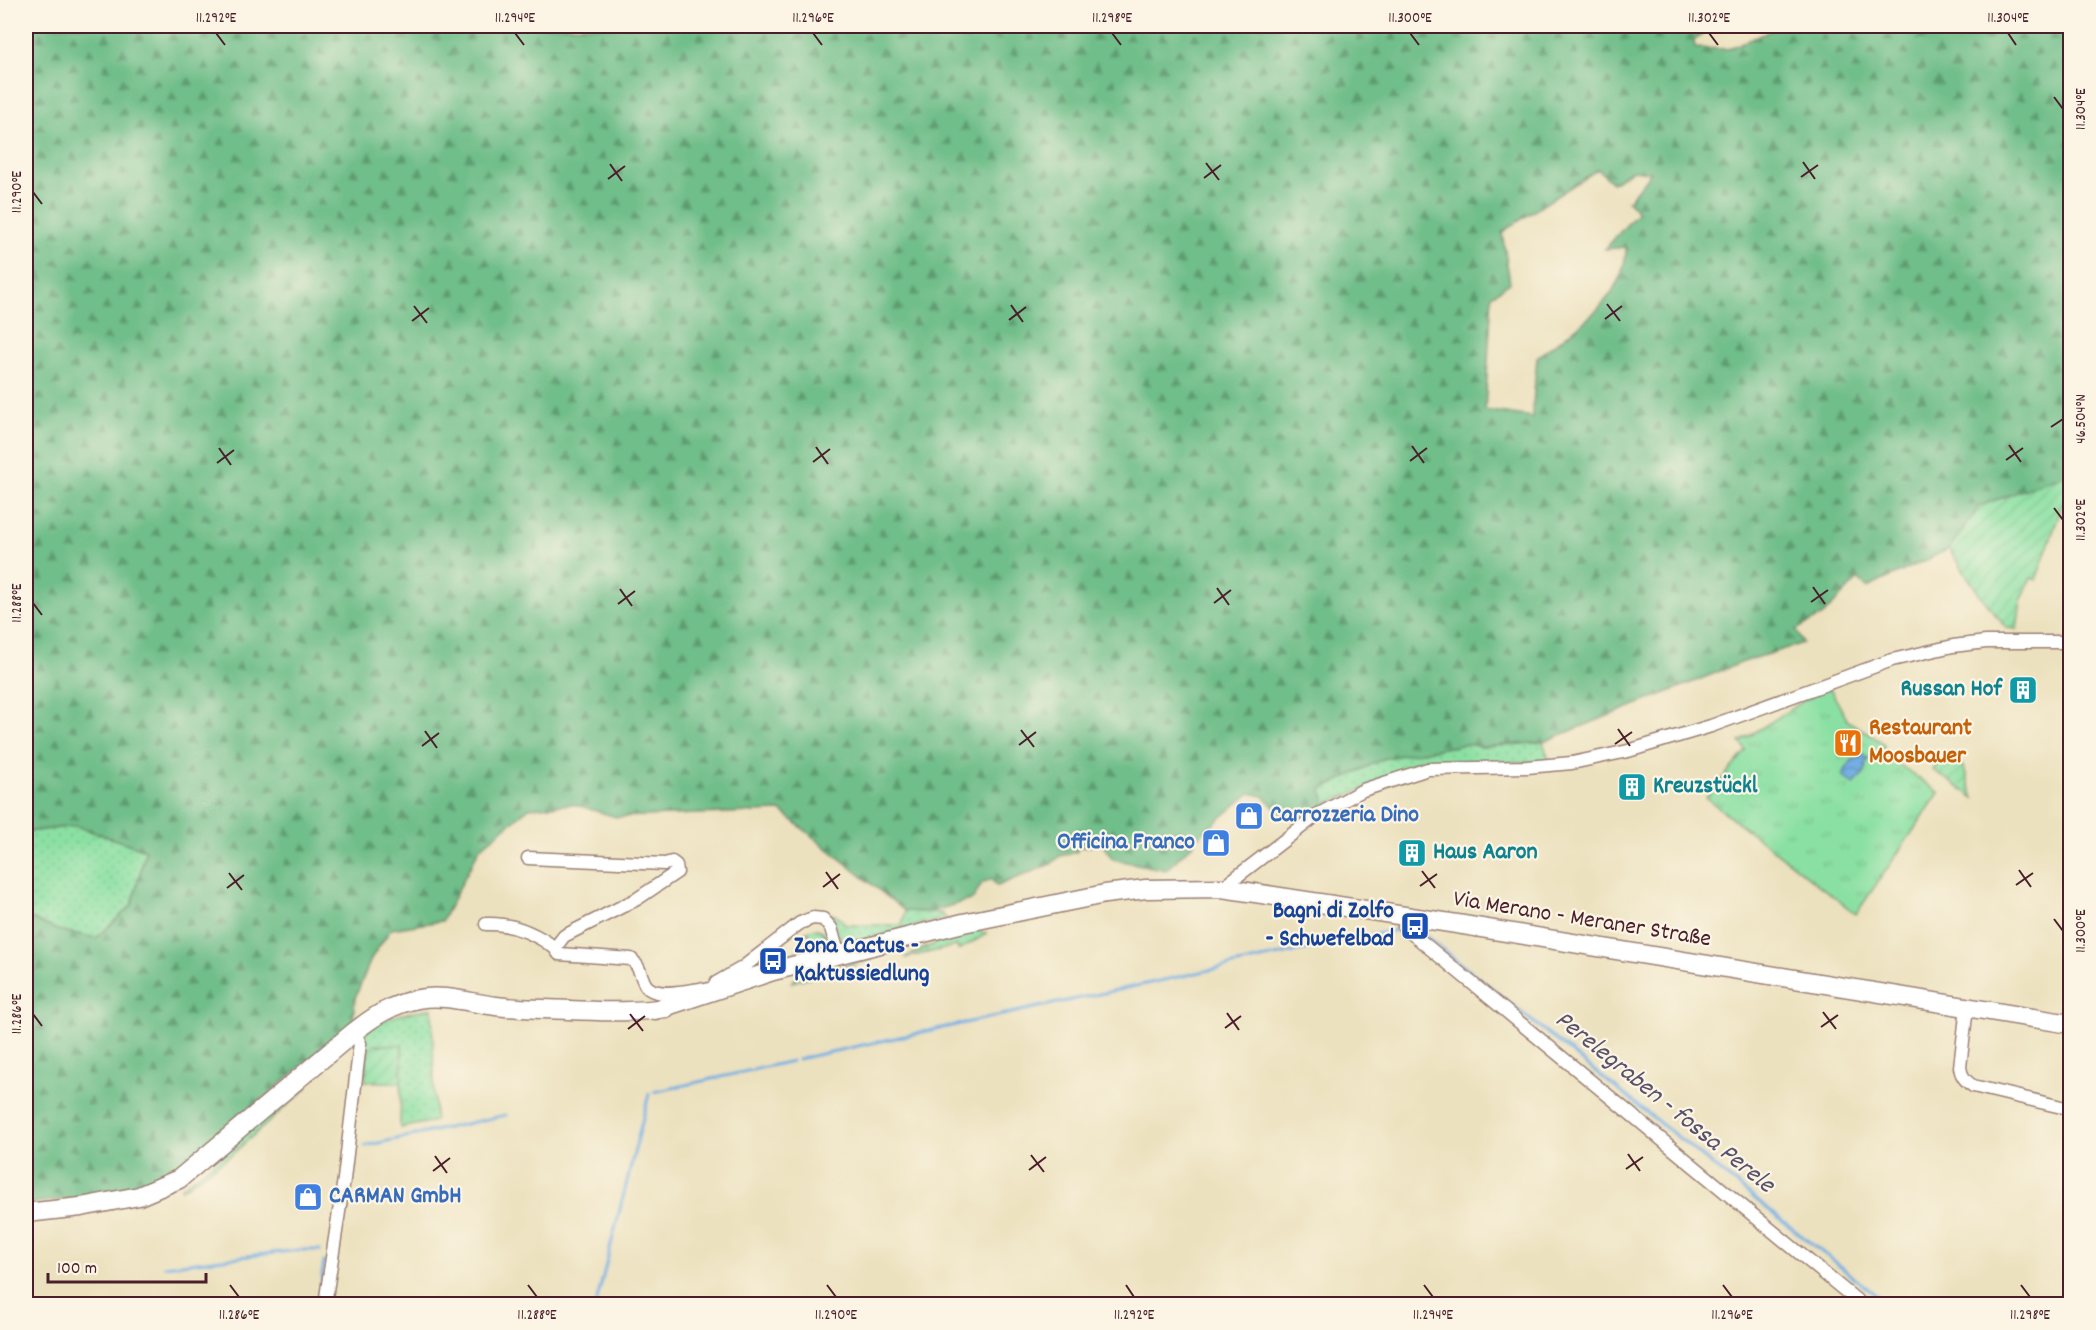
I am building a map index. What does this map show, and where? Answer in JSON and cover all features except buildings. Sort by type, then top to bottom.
[{"type":"main road","name":"Via Merano - Meraner Straße","points":[[26,1213],[81,1207],[139,1196],[179,1179],[354,1032],[376,1015],[396,1004],[421,998],[445,997],[496,1006],[540,1009],[655,1010],[773,971],[963,923],[1105,894],[1146,889],[1222,888],[2070,1024]]},
{"type":"street","points":[[1222,888],[1317,815],[1364,790],[1428,769],[1527,767],[1572,763],[1628,751],[1693,732],[1892,660],[1923,651],[1986,642],[2070,642]]},
{"type":"street","points":[[528,858],[665,864],[672,862],[676,865],[677,872],[637,899],[564,936],[555,948]]},
{"type":"street","points":[[1406,916],[1404,927],[1861,1305]]},
{"type":"street","points":[[486,924],[509,926],[542,938],[559,954],[631,959],[637,964],[646,986],[659,993],[699,990],[716,984],[742,968],[800,923],[813,918],[823,919],[831,928],[839,956]]},
{"type":"street","points":[[1967,1007],[1960,1067],[1966,1082],[1973,1086],[2070,1109]]},
{"type":"street","points":[[325,1305],[345,1179],[360,1043],[354,1032]]},
{"type":"green space","points":[[26,26],[1712,26],[1694,41],[1695,48],[1727,49],[1782,26],[2070,26],[2070,473],[1980,506],[1949,549],[1867,588],[1858,579],[1823,615],[1796,630],[1803,643],[1743,662],[1543,742],[1482,747],[1467,744],[1385,758],[1322,789],[1325,804],[1305,817],[1293,819],[1278,812],[1264,796],[1250,793],[1198,837],[1194,833],[1191,836],[1194,843],[1166,870],[1113,859],[1102,844],[1077,848],[1077,852],[1060,856],[1051,864],[997,886],[991,879],[982,883],[973,899],[930,912],[905,911],[781,811],[616,817],[573,804],[529,808],[480,848],[442,921],[391,929],[372,957],[355,998],[353,1023],[185,1164],[157,1180],[121,1192],[27,1204],[26,916],[57,930],[96,938],[132,905],[146,850],[76,826],[26,832]],"holes":[[[1598,169],[1612,183],[1632,170],[1651,172],[1628,201],[1638,212],[1605,249],[1626,247],[1624,266],[1617,283],[1608,298],[1581,324],[1537,357],[1532,417],[1485,410],[1492,295],[1510,283],[1502,232]]]},
{"type":"green space","points":[[2070,473],[2070,484],[2036,580],[2031,578],[2021,601],[2017,629],[2006,628],[1949,549],[1980,506]]},
{"type":"green space","points":[[1828,685],[1848,721],[1882,742],[1883,753],[1939,793],[1856,914],[1706,798],[1746,751],[1740,742]]},
{"type":"green space","points":[[1543,742],[1549,760],[1542,762],[1426,764],[1325,804],[1321,789],[1385,758],[1467,744],[1482,747]]},
{"type":"green space","points":[[1940,754],[1950,757],[1961,765],[1974,798],[1933,770],[1940,760]]},
{"type":"green space","points":[[76,826],[146,850],[132,905],[96,938],[57,930],[26,916],[26,832]]},
{"type":"green space","points":[[905,911],[941,913],[946,918],[848,944],[841,939],[831,918],[833,914],[846,925],[902,925]]},
{"type":"green space","points":[[980,928],[981,933],[986,932],[987,934],[958,950],[957,946],[904,958],[957,933]]},
{"type":"green space","points":[[814,929],[822,930],[827,934],[828,948],[819,953],[793,956],[792,954],[813,941],[806,932],[800,934]]},
{"type":"green space","points":[[820,930],[829,942],[824,950],[816,952],[811,943],[813,941],[807,931]]},
{"type":"green space","points":[[873,957],[873,960],[792,982],[796,978]]},
{"type":"green space","points":[[432,1008],[435,1121],[400,1128],[402,1046],[368,1051],[366,1075],[363,1070],[364,1037],[368,1030],[384,1020]]},
{"type":"green space","points":[[374,1045],[402,1045],[401,1083],[365,1081],[368,1051]]},
{"type":"green space","points":[[302,1083],[307,1088],[230,1156],[182,1189],[181,1187],[221,1157],[259,1118]]},
{"type":"water","points":[[1863,754],[1869,759],[1865,766],[1867,768],[1854,785],[1842,775],[1853,759],[1856,760]]},
{"type":"waterway","points":[[798,1059],[1396,930]]},
{"type":"waterway","name":"Perelegraben - fossa Perele","points":[[1418,930],[1887,1304]]},
{"type":"waterway","points":[[654,1092],[792,1061]]},
{"type":"waterway","points":[[596,1304],[649,1094]]},
{"type":"waterway","points":[[365,1146],[506,1115]]},
{"type":"waterway","points":[[164,1266],[299,1250],[320,1250]]},
{"type":"waterway","points":[[318,1304],[324,1262]]},
{"type":"place","name":"Russan Hof","points":[[2023,690]]},
{"type":"place","name":"Restaurant Moosbauer","points":[[1848,743]]},
{"type":"place","name":"Kreuzstückl","points":[[1632,787]]},
{"type":"place","name":"Carrozzeria Dino","points":[[1249,816]]},
{"type":"place","name":"Officina Franco","points":[[1216,843]]},
{"type":"place","name":"Haus Aaron","points":[[1412,853]]},
{"type":"place","name":"Bagni di Zolfo - Schwefelbad","points":[[1415,926]]},
{"type":"place","name":"Zona Cactus - Kaktussiedlung","points":[[773,961]]},
{"type":"place","name":"CARMAN GmbH","points":[[308,1197]]}]
